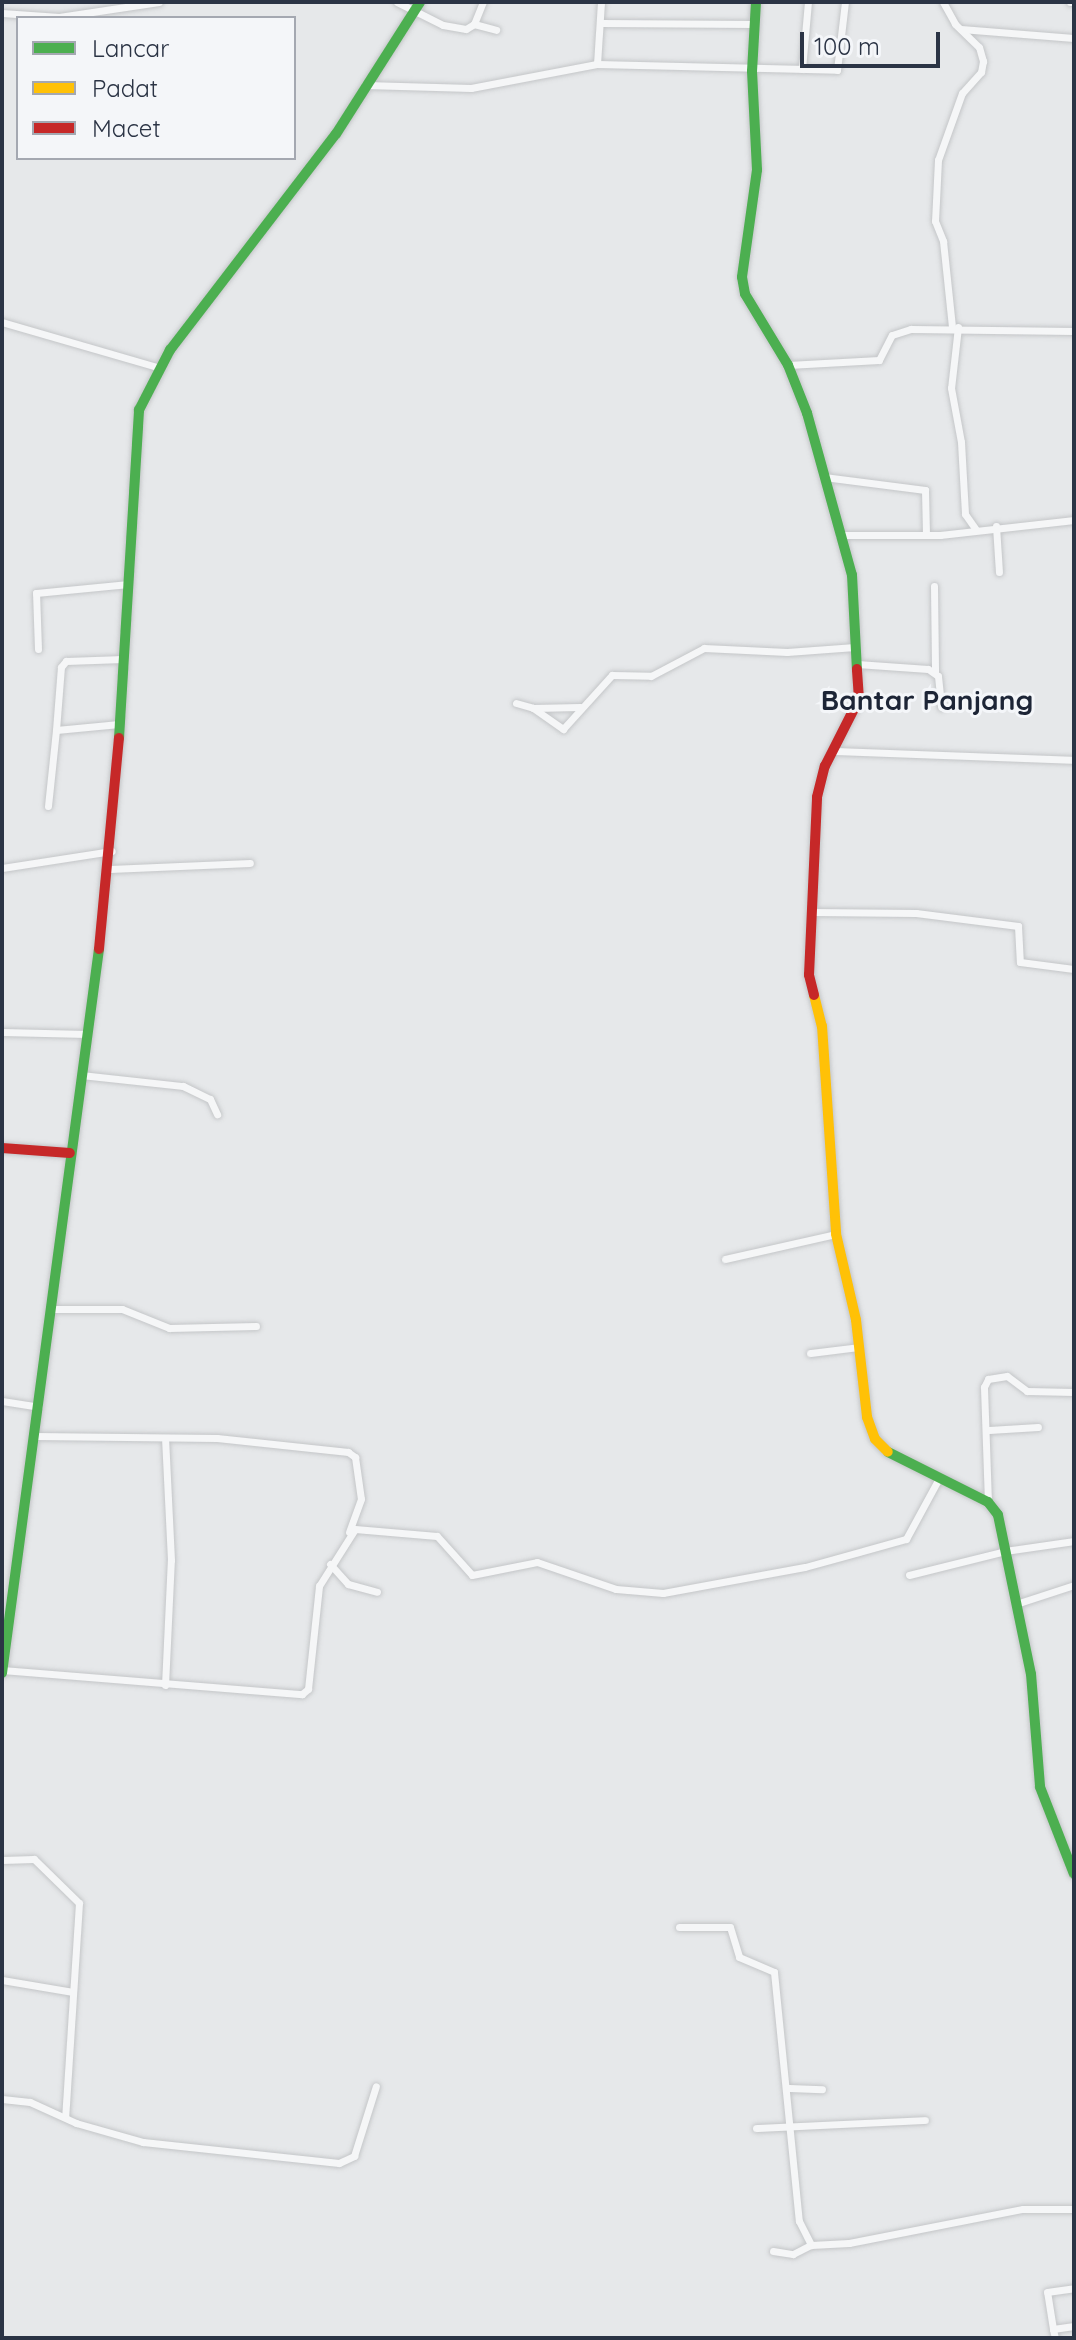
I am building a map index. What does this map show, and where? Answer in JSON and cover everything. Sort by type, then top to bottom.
[{"type":"street","points":[[66,16],[159,2]]},
{"type":"street","points":[[397,2],[443,25],[466,29],[474,24],[483,2]]},
{"type":"street","points":[[34,1436],[231,1439],[348,1452],[355,1457],[361,1499],[317,1598],[307,1692],[165,1685],[2,1671],[112,851],[139,410],[160,368],[336,134],[420,2]]},
{"type":"street","points":[[597,64],[601,2]]},
{"type":"street","points":[[756,2],[752,71],[757,170],[744,236],[742,277],[745,294],[788,365],[852,575],[857,707],[832,751],[817,797],[809,975],[822,1026],[836,1234],[859,1347],[867,1417],[875,1439],[894,1458],[988,1502],[998,1515],[1019,1603],[1040,1787],[1074,1874]]},
{"type":"street","points":[[802,69],[808,2]]},
{"type":"street","points":[[365,85],[471,88],[597,64],[668,63],[752,71],[840,66],[845,2]]},
{"type":"street","points":[[943,2],[961,29],[979,47],[983,61],[981,72],[962,93],[938,160],[935,221],[943,241],[955,327],[951,388],[961,442],[965,514],[976,530]]},
{"type":"street","points":[[2,13],[45,16]]},
{"type":"street","points":[[601,23],[755,24]]},
{"type":"street","points":[[474,24],[496,30]]},
{"type":"street","points":[[961,29],[1074,38]]},
{"type":"street","points":[[2,322],[160,368]]},
{"type":"street","points":[[788,365],[879,360],[894,334],[955,327],[1074,331]]},
{"type":"street","points":[[823,477],[925,490],[926,533]]},
{"type":"street","points":[[839,535],[976,530],[1074,520]]},
{"type":"street","points":[[996,526],[999,572]]},
{"type":"street","points":[[38,649],[36,593],[129,584]]},
{"type":"street","points":[[934,586],[935,673],[941,707]]},
{"type":"street","points":[[533,708],[563,729],[612,675],[651,676],[704,648],[787,652],[855,647]]},
{"type":"street","points":[[48,806],[61,667],[73,658],[123,659]]},
{"type":"street","points":[[857,664],[917,667],[935,673]]},
{"type":"street","points":[[516,703],[533,708],[580,707]]},
{"type":"street","points":[[56,730],[119,724]]},
{"type":"street","points":[[832,751],[1074,760]]},
{"type":"street","points":[[2,868],[112,851]]},
{"type":"street","points":[[110,869],[250,863]]},
{"type":"street","points":[[812,912],[916,913],[1018,926],[1020,962],[1074,969]]},
{"type":"street","points":[[2,1032],[87,1034]]},
{"type":"street","points":[[80,1075],[183,1086],[210,1099],[217,1114]]},
{"type":"street","points":[[2,1148],[70,1153]]},
{"type":"street","points":[[725,1259],[836,1234]]},
{"type":"street","points":[[51,1309],[122,1309],[169,1328],[256,1326]]},
{"type":"street","points":[[810,1353],[859,1347]]},
{"type":"street","points":[[988,1502],[989,1430],[984,1387],[988,1379],[1007,1376],[1027,1391],[1074,1392]]},
{"type":"street","points":[[2,1401],[39,1407]]},
{"type":"street","points":[[989,1430],[1038,1427]]},
{"type":"street","points":[[165,1439],[171,1560],[165,1685]]},
{"type":"street","points":[[348,1534],[371,1528],[437,1536],[447,1542],[472,1575],[537,1562],[616,1589],[663,1593],[805,1567],[906,1539],[938,1480]]},
{"type":"street","points":[[909,1575],[1005,1551],[1074,1541]]},
{"type":"street","points":[[330,1564],[348,1584],[377,1592]]},
{"type":"street","points":[[1019,1603],[1074,1585]]},
{"type":"street","points":[[2,1860],[34,1859],[78,1899],[65,2117]]},
{"type":"street","points":[[679,1927],[730,1927],[744,1963],[768,1966],[774,1972],[789,2088],[799,2221],[811,2245]]},
{"type":"street","points":[[2,1980],[73,1992]]},
{"type":"street","points":[[2,2099],[30,2102],[65,2117],[143,2142],[339,2163],[354,2156],[376,2086]]},
{"type":"street","points":[[789,2088],[822,2089]]},
{"type":"street","points":[[756,2128],[791,2122],[925,2120]]},
{"type":"street","points":[[773,2251],[793,2254],[811,2245],[849,2243],[1023,2209],[1074,2209]]},
{"type":"street","points":[[1055,2338],[1047,2292],[1074,2288]]},
{"type":"street","points":[[1053,2329],[1074,2326]]},
{"type":"traffic: fast","points":[[119,738],[139,410],[170,350],[336,134],[420,2]]},
{"type":"traffic: fast","points":[[756,2],[752,71],[757,170],[742,277],[745,294],[788,365],[807,413],[852,575],[857,669]]},
{"type":"traffic: fast","points":[[2,1673],[99,949]]},
{"type":"traffic: fast","points":[[888,1452],[988,1502],[998,1515],[1031,1674],[1040,1787],[1074,1874]]},
{"type":"traffic: slow","points":[[814,995],[822,1026],[836,1234],[856,1320],[867,1417],[875,1439],[888,1452]]},
{"type":"traffic: jam","points":[[814,995],[809,975],[817,797],[825,766],[859,699],[857,669]]},
{"type":"traffic: jam","points":[[99,949],[119,738]]},
{"type":"traffic: jam","points":[[2,1148],[70,1153]]},
{"type":"district","name":"Bantar Panjang","points":[[927,700]]}]
